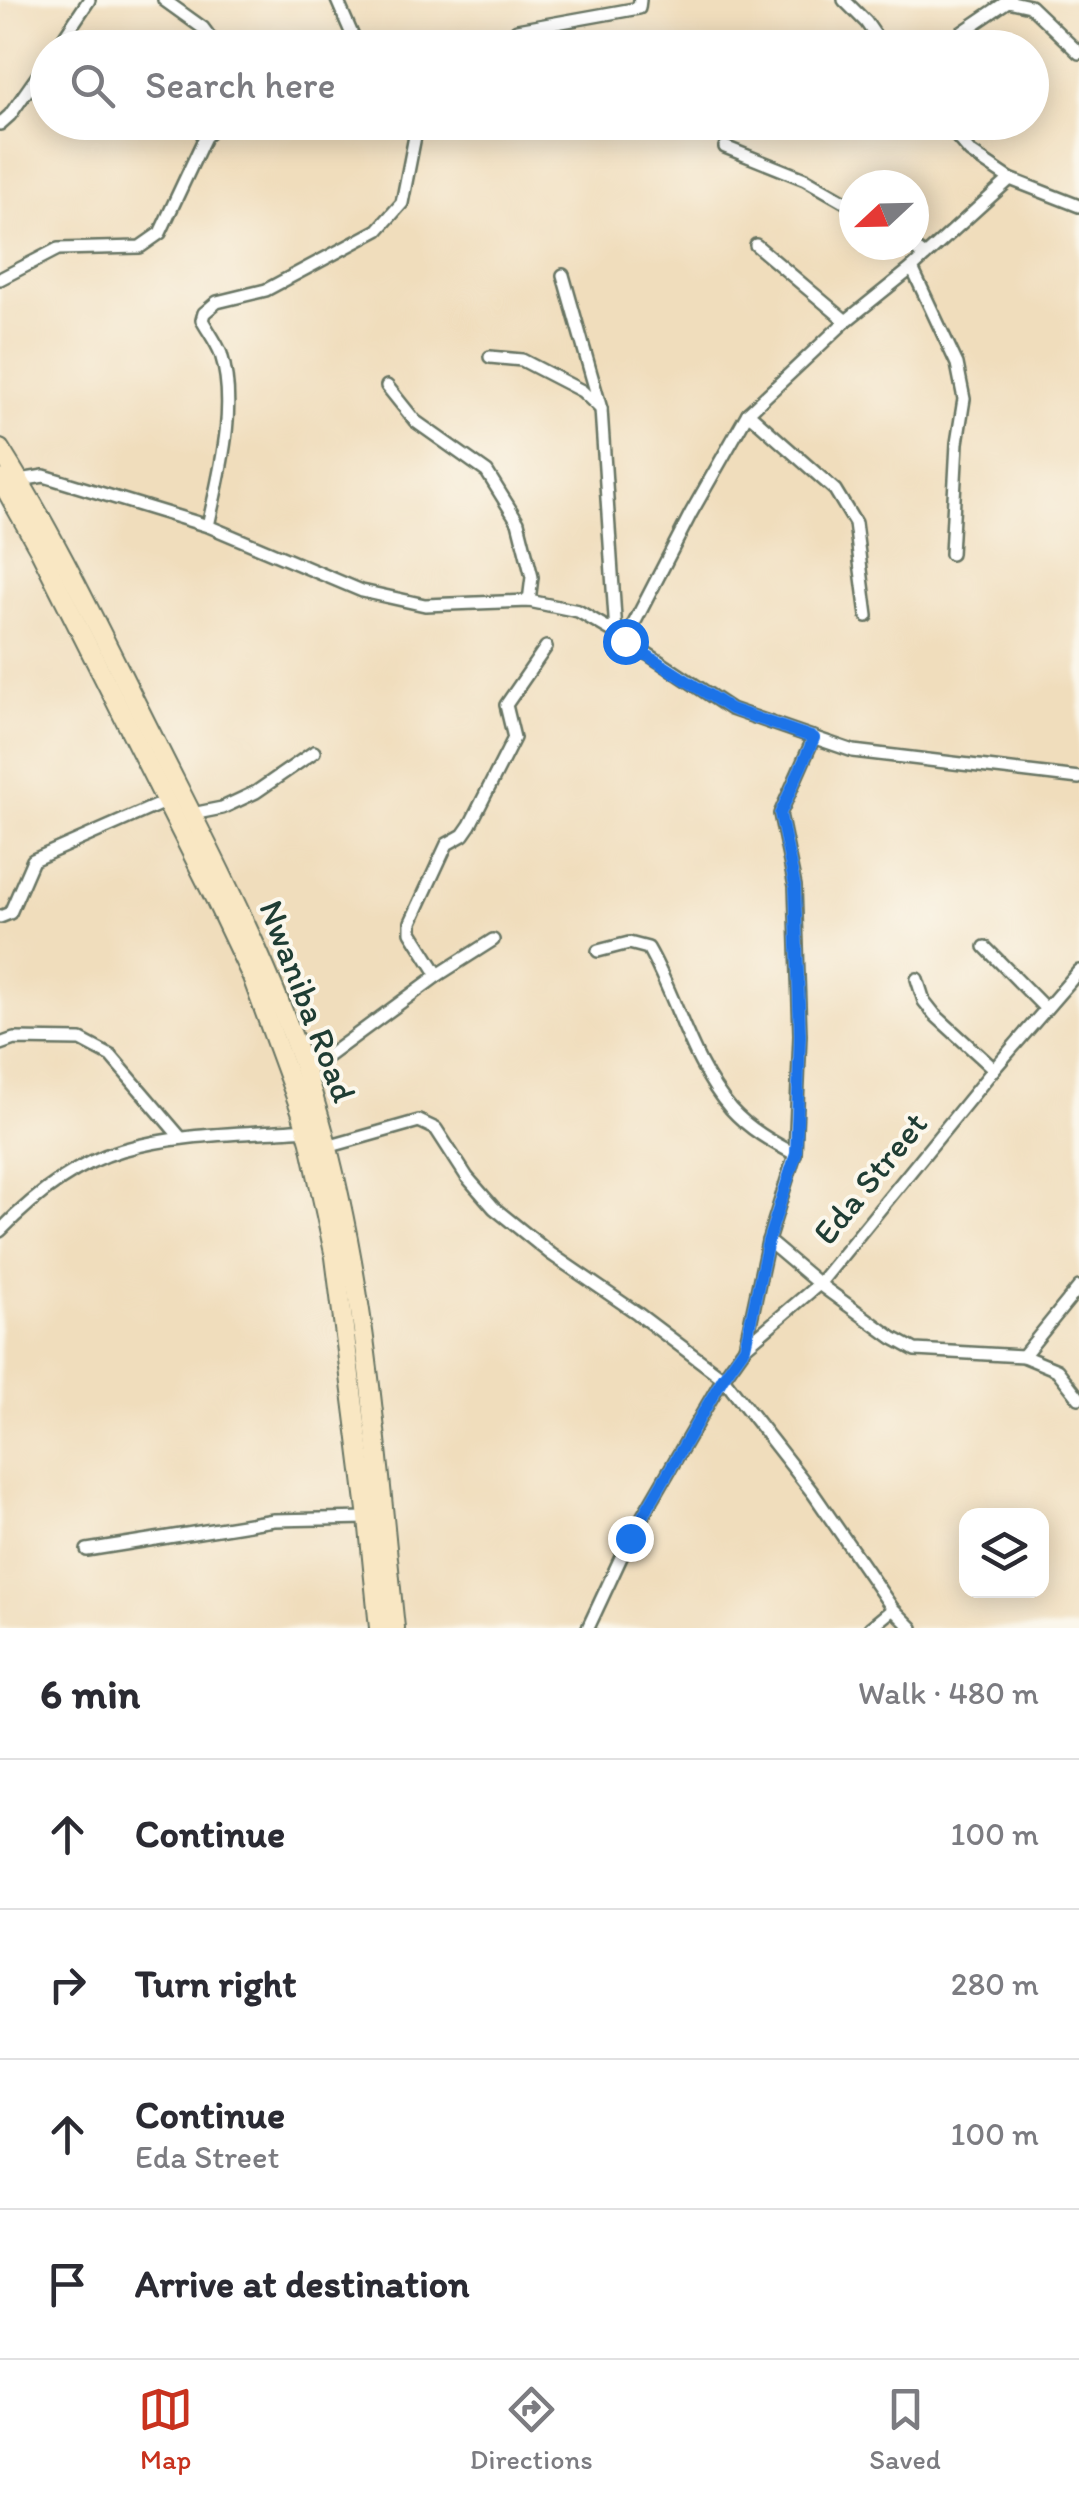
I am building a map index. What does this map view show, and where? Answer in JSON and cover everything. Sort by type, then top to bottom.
[{"type":"main road","name":"Nwaniba Road","points":[[0,450],[16,499],[48,530],[192,814],[262,961],[305,1073],[327,1147],[355,1270],[395,1628]]},
{"type":"main road","points":[[0,480],[16,499],[252,978],[306,1129],[335,1258],[378,1628]]},
{"type":"street","points":[[69,30],[90,0]]},
{"type":"street","points":[[164,0],[204,30]]},
{"type":"street","points":[[337,0],[352,30]]},
{"type":"street","points":[[517,30],[639,8],[640,0]]},
{"type":"street","points":[[844,0],[872,30]]},
{"type":"street","points":[[965,30],[1008,1],[1030,6],[1079,53]]},
{"type":"street","points":[[0,124],[30,86]]},
{"type":"street","points":[[0,279],[58,249],[140,247],[160,233],[203,140]]},
{"type":"street","points":[[208,526],[224,453],[227,406],[221,353],[202,320],[204,313],[217,302],[266,290],[378,230],[402,203],[415,140]]},
{"type":"street","points":[[960,140],[970,152],[1010,179],[1079,206]]},
{"type":"street","points":[[725,148],[806,179],[839,198]]},
{"type":"street","points":[[929,252],[1010,179]]},
{"type":"street","points":[[756,245],[846,321]]},
{"type":"street","points":[[621,637],[748,413],[846,321],[921,260]]},
{"type":"street","points":[[912,268],[957,364],[964,399],[957,443],[951,554]]},
{"type":"street","points":[[563,275],[601,408],[621,637]]},
{"type":"street","points":[[490,357],[522,360],[582,391],[601,408]]},
{"type":"street","points":[[387,386],[415,421],[487,472],[518,522],[532,577],[529,601]]},
{"type":"street","points":[[748,413],[836,490],[855,523],[866,616]]},
{"type":"street","points":[[16,499],[44,476],[208,526],[362,592],[425,605],[529,601],[578,611],[731,709],[814,738],[853,751],[1079,778]]},
{"type":"street","points":[[438,975],[411,932],[411,922],[447,844],[463,835],[470,825],[514,738],[506,704],[546,647]]},
{"type":"street","points":[[745,1347],[768,1241],[796,1154],[800,1035],[795,886],[780,814],[814,738]]},
{"type":"street","points":[[192,814],[222,808],[256,792],[314,752]]},
{"type":"street","points":[[0,917],[10,913],[34,860],[167,801]]},
{"type":"street","points":[[305,1073],[438,975],[493,940]]},
{"type":"street","points":[[598,950],[629,943],[648,948],[664,976],[702,1069],[732,1110],[762,1136],[796,1154]]},
{"type":"street","points":[[986,947],[1045,1008]]},
{"type":"street","name":"Eda Street","points":[[588,1628],[630,1538],[745,1347],[820,1284],[994,1069],[1079,971]]},
{"type":"street","points":[[917,979],[924,1000],[935,1015],[994,1069]]},
{"type":"street","points":[[0,1044],[14,1038],[81,1040],[111,1056],[180,1138]]},
{"type":"street","points":[[327,1147],[420,1121],[436,1129],[494,1208],[723,1378],[813,1493],[893,1610],[912,1628]]},
{"type":"street","points":[[0,1231],[42,1191],[87,1164],[121,1150],[180,1138],[306,1129]]},
{"type":"street","points":[[768,1241],[820,1284],[915,1350],[1022,1356],[1057,1370],[1079,1398]]},
{"type":"street","points":[[1022,1356],[1079,1288]]},
{"type":"street","points":[[87,1550],[274,1520],[368,1518]]},
{"type":"street","points":[[870,1628],[893,1610]]},
{"type":"route","points":[[625,641],[731,709],[814,738],[780,814],[795,886],[800,1035],[796,1154],[768,1241],[745,1347],[630,1538]]}]
